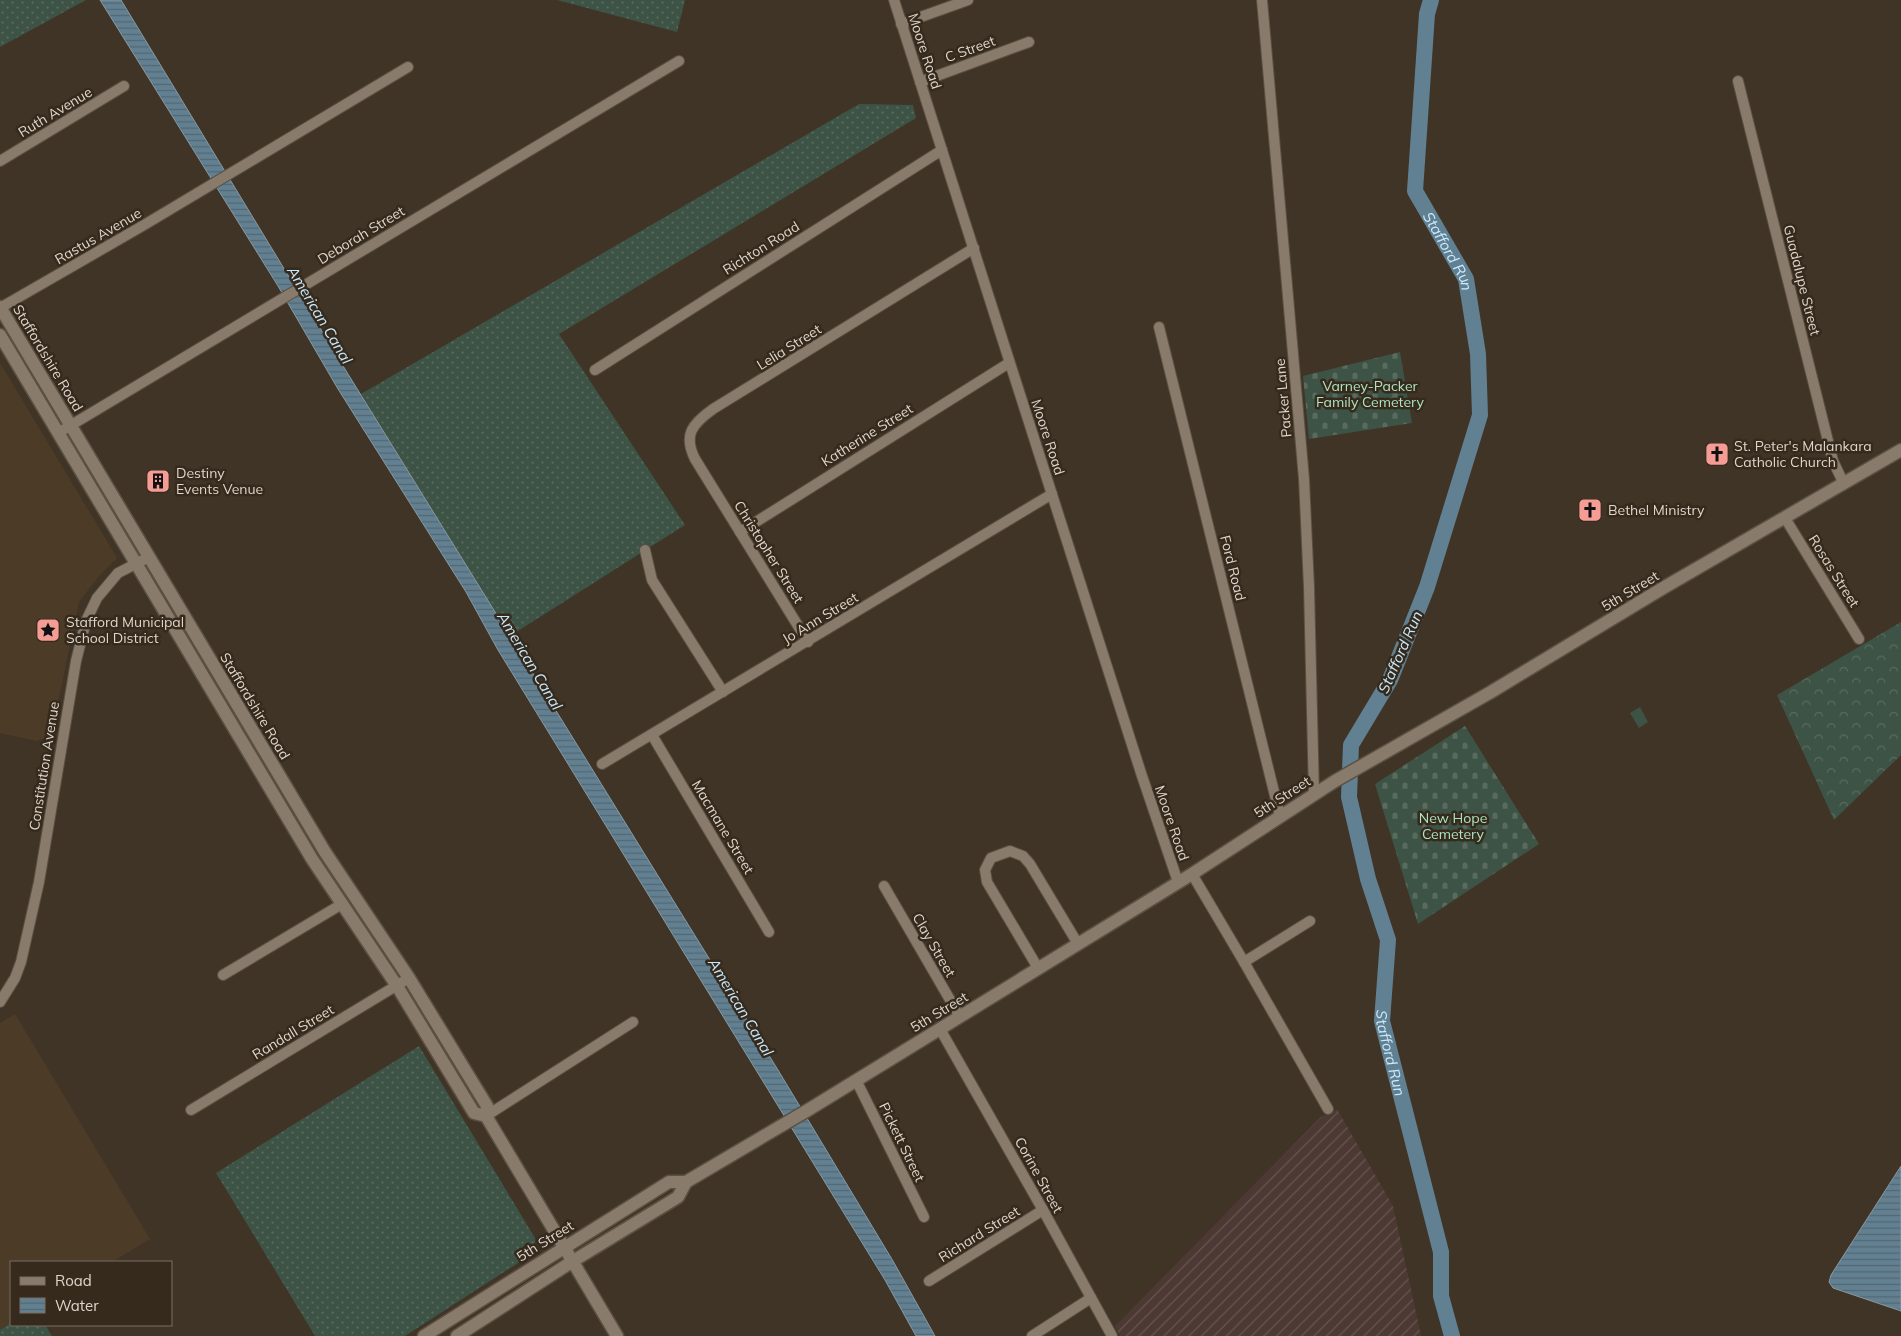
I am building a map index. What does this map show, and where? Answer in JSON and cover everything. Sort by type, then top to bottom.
[{"type":"main road","name":"Staffordshire Road","points":[[0,308],[325,852],[409,978],[487,1106],[486,1116],[617,1336]]},
{"type":"main road","name":"Staffordshire Road","points":[[0,335],[312,859],[397,986],[474,1114],[486,1116]]},
{"type":"main road","name":"5th Street","points":[[426,1335],[564,1246],[669,1182],[686,1182],[808,1110],[1192,874],[1314,794],[1370,760],[1474,702],[1663,588],[1901,450]]},
{"type":"main road","name":"5th Street","points":[[457,1336],[678,1197],[686,1182]]},
{"type":"main road","points":[[626,1209],[639,1221]]},
{"type":"main road","points":[[480,1300],[490,1315]]},
{"type":"street","name":"Moore Road","points":[[894,0],[1009,363],[1178,882]]},
{"type":"street","points":[[901,24],[968,0]]},
{"type":"street","name":"Packer Lane","points":[[1262,0],[1304,479],[1309,587],[1314,794]]},
{"type":"street","name":"C Street","points":[[920,82],[1029,42]]},
{"type":"street","name":"Deborah Street","points":[[58,433],[679,61]]},
{"type":"street","name":"Rastus Avenue","points":[[0,308],[232,173],[408,67]]},
{"type":"street","name":"Guadalupe Street","points":[[1738,81],[1833,461],[1844,484]]},
{"type":"street","name":"Ruth Avenue","points":[[0,161],[124,86]]},
{"type":"street","name":"Richton Road","points":[[595,370],[942,150]]},
{"type":"street","name":"Lelia Street","points":[[722,503],[690,450],[690,432],[697,421],[713,409],[974,248]]},
{"type":"street","name":"Ford Road","points":[[1159,327],[1280,816]]},
{"type":"street","points":[[13,356],[25,348]]},
{"type":"street","name":"Katherine Street","points":[[740,532],[1009,363]]},
{"type":"street","name":"Jo Ann Street","points":[[602,764],[1052,494]]},
{"type":"street","name":"Christopher Street","points":[[722,503],[808,642]]},
{"type":"street","name":"Rosas Street","points":[[1785,518],[1859,639]]},
{"type":"street","points":[[645,550],[652,580],[724,692]]},
{"type":"street","name":"Constitution Avenue","points":[[0,1002],[15,978],[22,962],[39,882],[76,661],[86,621],[97,598],[118,573],[149,557]]},
{"type":"street","name":"Macmane Street","points":[[652,735],[769,932]]},
{"type":"street","points":[[1038,968],[987,882],[985,870],[991,858],[1010,851],[1023,856],[1030,864],[1078,944]]},
{"type":"street","name":"Moore Road","points":[[1192,874],[1328,1109]]},
{"type":"street","name":"Clay Street","points":[[884,886],[960,1017]]},
{"type":"street","points":[[223,975],[342,904]]},
{"type":"street","points":[[1244,962],[1310,921]]},
{"type":"street","name":"Randall Street","points":[[191,1110],[409,978]]},
{"type":"street","points":[[486,1116],[633,1022]]},
{"type":"street","name":"Corine Street","points":[[940,1029],[1112,1336]]},
{"type":"street","name":"Pickett Street","points":[[856,1080],[924,1217]]},
{"type":"street","name":"Richard Street","points":[[930,1281],[1043,1210]]},
{"type":"street","points":[[1032,1336],[1091,1298]]},
{"type":"shaded area","points":[[0,363],[117,558],[98,577],[79,602],[51,736],[36,741],[0,733]]},
{"type":"shaded area","points":[[15,1014],[150,1239],[114,1261],[10,1261],[10,1324],[0,1330],[0,1023]]},
{"type":"shaded area","points":[[1337,1109],[1393,1206],[1421,1336],[1120,1336],[1115,1326],[1321,1117]]},
{"type":"green space","points":[[0,0],[86,0],[0,47]]},
{"type":"green space","points":[[557,0],[685,0],[677,32]]},
{"type":"green space","points":[[859,104],[913,105],[916,118],[559,334],[685,525],[510,636],[361,394]]},
{"type":"green space","name":"Varney-Packer Family Cemetery","points":[[1400,352],[1412,423],[1309,439],[1303,376]]},
{"type":"green space","points":[[1901,622],[1901,755],[1834,820],[1777,695]]},
{"type":"green space","points":[[1640,707],[1648,722],[1639,728],[1630,713]]},
{"type":"green space","name":"New Hope Cemetery","points":[[1465,726],[1539,844],[1418,924],[1375,784]]},
{"type":"green space","points":[[419,1046],[535,1238],[535,1246],[538,1250],[405,1336],[315,1336],[216,1173]]},
{"type":"green space","points":[[10,1324],[10,1326],[46,1326],[52,1336],[0,1336],[0,1330]]},
{"type":"water","name":"American Canal","points":[[100,0],[121,0],[348,374],[778,1070],[893,1261],[935,1336],[916,1336],[885,1280],[498,650],[466,592],[338,389],[278,286]]},
{"type":"water","points":[[1901,1166],[1901,1311],[1833,1288],[1829,1282],[1831,1275]]},
{"type":"waterway","name":"Stafford Run","points":[[1431,0],[1427,14],[1415,191],[1466,279],[1478,354],[1480,415],[1427,587],[1390,680],[1351,745],[1349,797],[1368,879],[1388,940],[1382,1021],[1441,1252],[1441,1296],[1452,1336]]},
{"type":"place","name":"St. Peter's Malankara Catholic Church","points":[[1717,454]]},
{"type":"place","name":"Destiny Events Venue","points":[[158,481]]},
{"type":"place","name":"Bethel Ministry","points":[[1590,510]]},
{"type":"place","name":"Stafford Municipal School District","points":[[48,630]]}]
